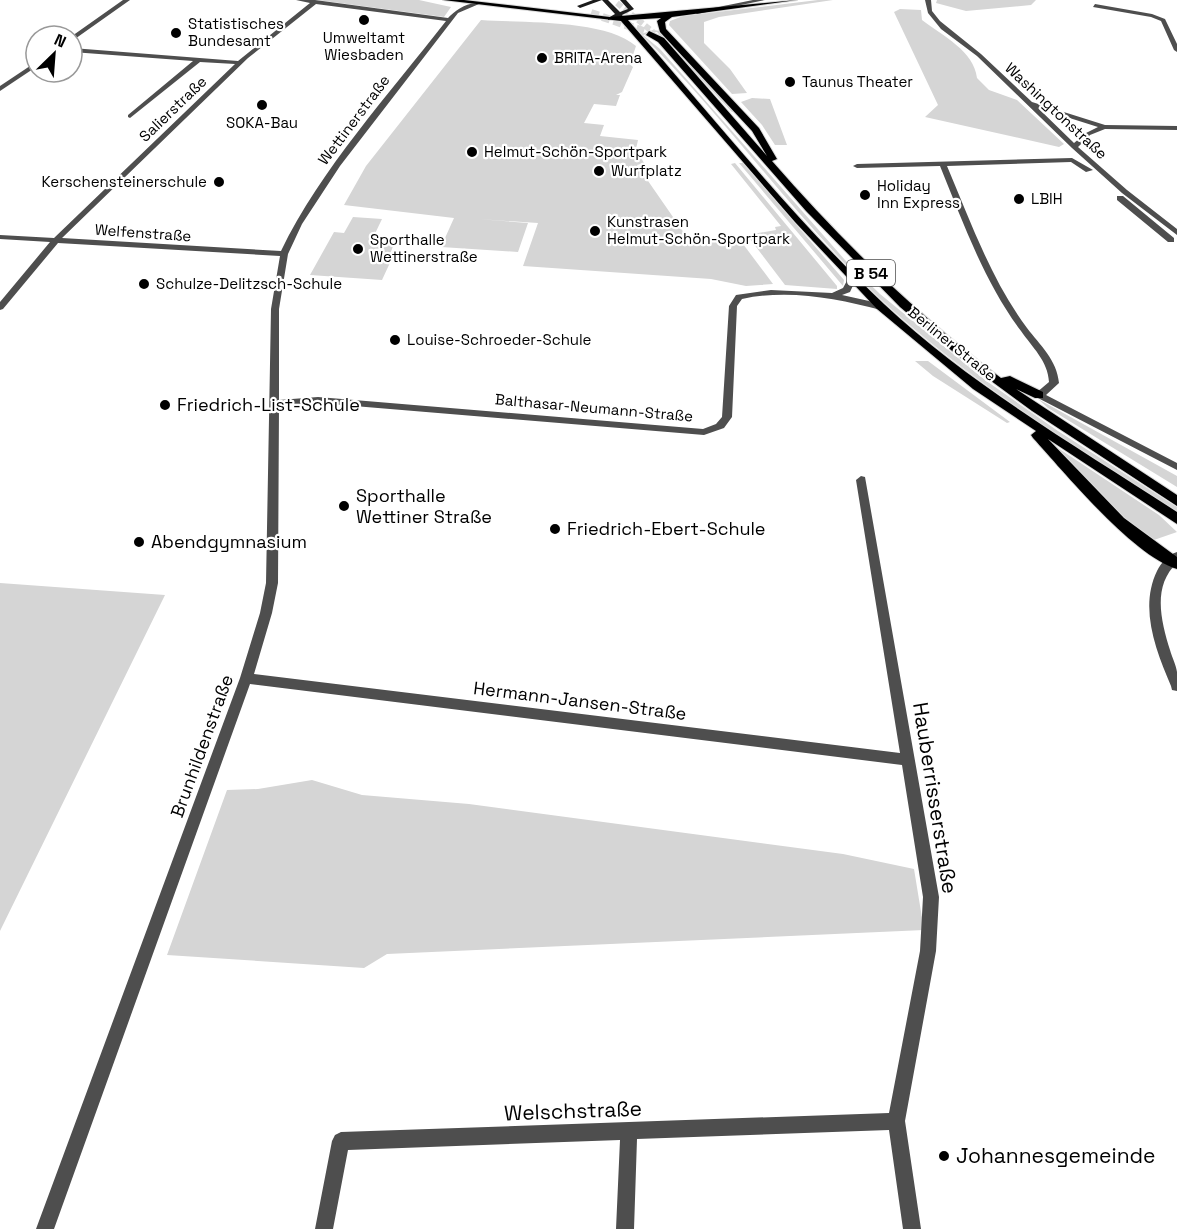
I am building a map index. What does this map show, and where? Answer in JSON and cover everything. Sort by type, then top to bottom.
[{"type":"main road","points":[[446,0],[610,19],[670,15],[794,0]]},
{"type":"main road","points":[[501,0],[591,13]]},
{"type":"main road","points":[[580,6],[599,0]]},
{"type":"main road","points":[[604,0],[631,9],[730,0]]},
{"type":"main road","points":[[617,3],[621,17]]},
{"type":"main road","points":[[569,5],[617,3],[631,9]]},
{"type":"main road","points":[[478,4],[613,28]]},
{"type":"main road","points":[[621,17],[646,8]]},
{"type":"main road","points":[[621,17],[631,9]]},
{"type":"main road","points":[[670,15],[661,21],[663,30],[756,130],[784,180]]},
{"type":"main road","name":"Berliner Straße","points":[[621,17],[852,279],[881,307],[977,386],[1020,417],[1172,516]]},
{"type":"main road","points":[[638,36],[647,29],[663,30]]},
{"type":"main road","name":"B 54","points":[[622,31],[638,36]]},
{"type":"main road","name":"Berliner Straße","points":[[651,33],[661,40],[830,232],[882,284],[966,358],[1035,409],[1177,501]]},
{"type":"main road","points":[[966,358],[1039,395]]},
{"type":"main road","points":[[1020,417],[1115,518],[1175,560]]},
{"type":"street","points":[[84,30],[127,0]]},
{"type":"street","points":[[299,0],[450,20]]},
{"type":"street","points":[[697,12],[762,0]]},
{"type":"street","name":"Washingtonstraße","points":[[928,0],[930,13],[938,24],[978,54],[1024,101],[1174,237]]},
{"type":"street","points":[[455,1],[458,10],[478,4]]},
{"type":"street","name":"Salierstraße","points":[[0,307],[56,241],[241,63],[315,2]]},
{"type":"street","points":[[1095,6],[1152,16],[1162,20],[1177,50]]},
{"type":"street","name":"Wettinerstraße","points":[[284,254],[298,224],[337,165],[458,10]]},
{"type":"street","points":[[84,51],[241,63]]},
{"type":"street","points":[[130,116],[198,60]]},
{"type":"street","points":[[0,89],[24,72]]},
{"type":"street","points":[[1024,101],[1061,115],[1104,127],[1177,128]]},
{"type":"street","points":[[1074,147],[1088,134],[1104,127]]},
{"type":"street","points":[[857,166],[1076,161],[1174,237]]},
{"type":"street","points":[[943,165],[967,220],[1012,311],[1052,367],[1054,382],[1039,395],[1177,467]]},
{"type":"street","name":"Welfenstraße","points":[[0,237],[284,254]]},
{"type":"street","name":"Brunhildenstraße","points":[[45,1229],[246,678],[266,613],[272,583],[275,309],[284,254]]},
{"type":"street","points":[[832,296],[847,290],[852,279]]},
{"type":"street","name":"Balthasar-Neumann-Straße","points":[[274,403],[318,400],[704,432],[720,426],[728,413],[735,302],[739,297],[761,293],[832,296],[881,307]]},
{"type":"street","name":"Hauberrisserstraße","points":[[861,480],[929,874],[931,923],[928,951],[896,1121],[912,1229]]},
{"type":"street","points":[[1175,560],[1162,570],[1158,582],[1156,626],[1177,686]]},
{"type":"street","name":"Hermann-Jansen-Straße","points":[[246,678],[909,760]]},
{"type":"street","name":"Welschstraße","points":[[324,1229],[341,1141],[896,1121]]},
{"type":"street","points":[[625,1229],[629,1131]]},
{"type":"shaded area","points":[[317,0],[419,0],[451,7],[444,17]]},
{"type":"shaded area","points":[[833,0],[719,17],[704,22],[704,43],[730,69],[747,93],[732,94],[669,25],[670,21],[683,16]]},
{"type":"shaded area","points":[[937,0],[1036,0],[1031,5],[966,11],[936,3]]},
{"type":"shaded area","points":[[900,9],[921,10],[922,20],[964,52],[975,68],[977,78],[989,90],[1017,100],[1064,144],[1059,147],[925,117],[938,105],[894,12]]},
{"type":"shaded area","name":"Helmut-Schön-Sportpark","points":[[481,20],[540,22],[584,27],[622,37],[636,46],[630,64],[633,67],[622,92],[616,95],[620,95],[616,106],[594,104],[584,123],[604,125],[600,136],[638,140],[636,149],[644,163],[637,165],[691,243],[737,236],[773,284],[746,286],[711,279],[523,266],[538,223],[478,219],[528,223],[518,252],[441,247],[454,218],[344,205],[366,166]]},
{"type":"shaded area","points":[[653,30],[661,31],[735,112],[732,112],[657,32],[643,35],[660,49],[845,260],[880,294],[985,380],[1058,431],[1177,507],[1177,512],[1059,436],[983,383],[875,294],[815,231],[701,98],[641,34]]},
{"type":"shaded area","points":[[752,98],[770,99],[787,145],[775,145],[762,125],[741,102]]},
{"type":"shaded area","points":[[735,163],[837,286],[837,289],[785,285],[747,235],[776,230],[775,227],[781,226],[731,164]]},
{"type":"shaded area","points":[[739,163],[743,163],[844,280],[843,286]]},
{"type":"shaded area","name":"Sporthalle Wettinerstraße","points":[[353,217],[382,219],[371,242],[394,244],[390,254],[394,254],[382,280],[310,275],[334,232],[344,233]]},
{"type":"shaded area","points":[[915,361],[928,361],[1010,422],[1007,423],[933,376]]},
{"type":"shaded area","points":[[1038,399],[1177,476],[1177,487],[1048,408]]},
{"type":"shaded area","points":[[1049,442],[1159,515],[1177,532],[1151,541],[1120,515]]},
{"type":"shaded area","points":[[0,583],[165,595],[0,931]]},
{"type":"shaded area","points":[[312,780],[362,795],[469,804],[843,854],[914,869],[924,930],[387,954],[364,968],[167,955],[227,790],[258,789]]},
{"type":"tunnel","points":[[617,3],[653,32]]},
{"type":"tunnel","points":[[591,13],[649,33]]},
{"type":"place","name":"Umweltamt Wiesbaden","points":[[364,20]]},
{"type":"place","name":"Statistisches Bundesamt","points":[[176,33]]},
{"type":"place","name":"BRITA-Arena","points":[[542,58]]},
{"type":"place","name":"Taunus Theater","points":[[790,82]]},
{"type":"place","name":"SOKA-Bau","points":[[262,105]]},
{"type":"place","name":"Helmut-Schön-Sportpark","points":[[472,152]]},
{"type":"place","name":"Wurfplatz","points":[[599,171]]},
{"type":"place","name":"Kerschensteinerschule","points":[[219,182]]},
{"type":"place","name":"Holiday Inn Express","points":[[865,195]]},
{"type":"place","name":"LBIH","points":[[1019,199]]},
{"type":"place","name":"Kunstrasen Helmut-Schön-Sportpark","points":[[595,231]]},
{"type":"place","name":"Sporthalle Wettinerstraße","points":[[358,249]]},
{"type":"place","name":"Schulze-Delitzsch-Schule","points":[[144,284]]},
{"type":"place","name":"Louise-Schroeder-Schule","points":[[395,340]]},
{"type":"place","name":"Friedrich-List-Schule","points":[[165,405]]},
{"type":"place","name":"Sporthalle Wettiner Straße","points":[[344,506]]},
{"type":"place","name":"Friedrich-Ebert-Schule","points":[[555,529]]},
{"type":"place","name":"Abendgymnasium","points":[[139,542]]},
{"type":"place","name":"Johannesgemeinde","points":[[944,1156]]}]
